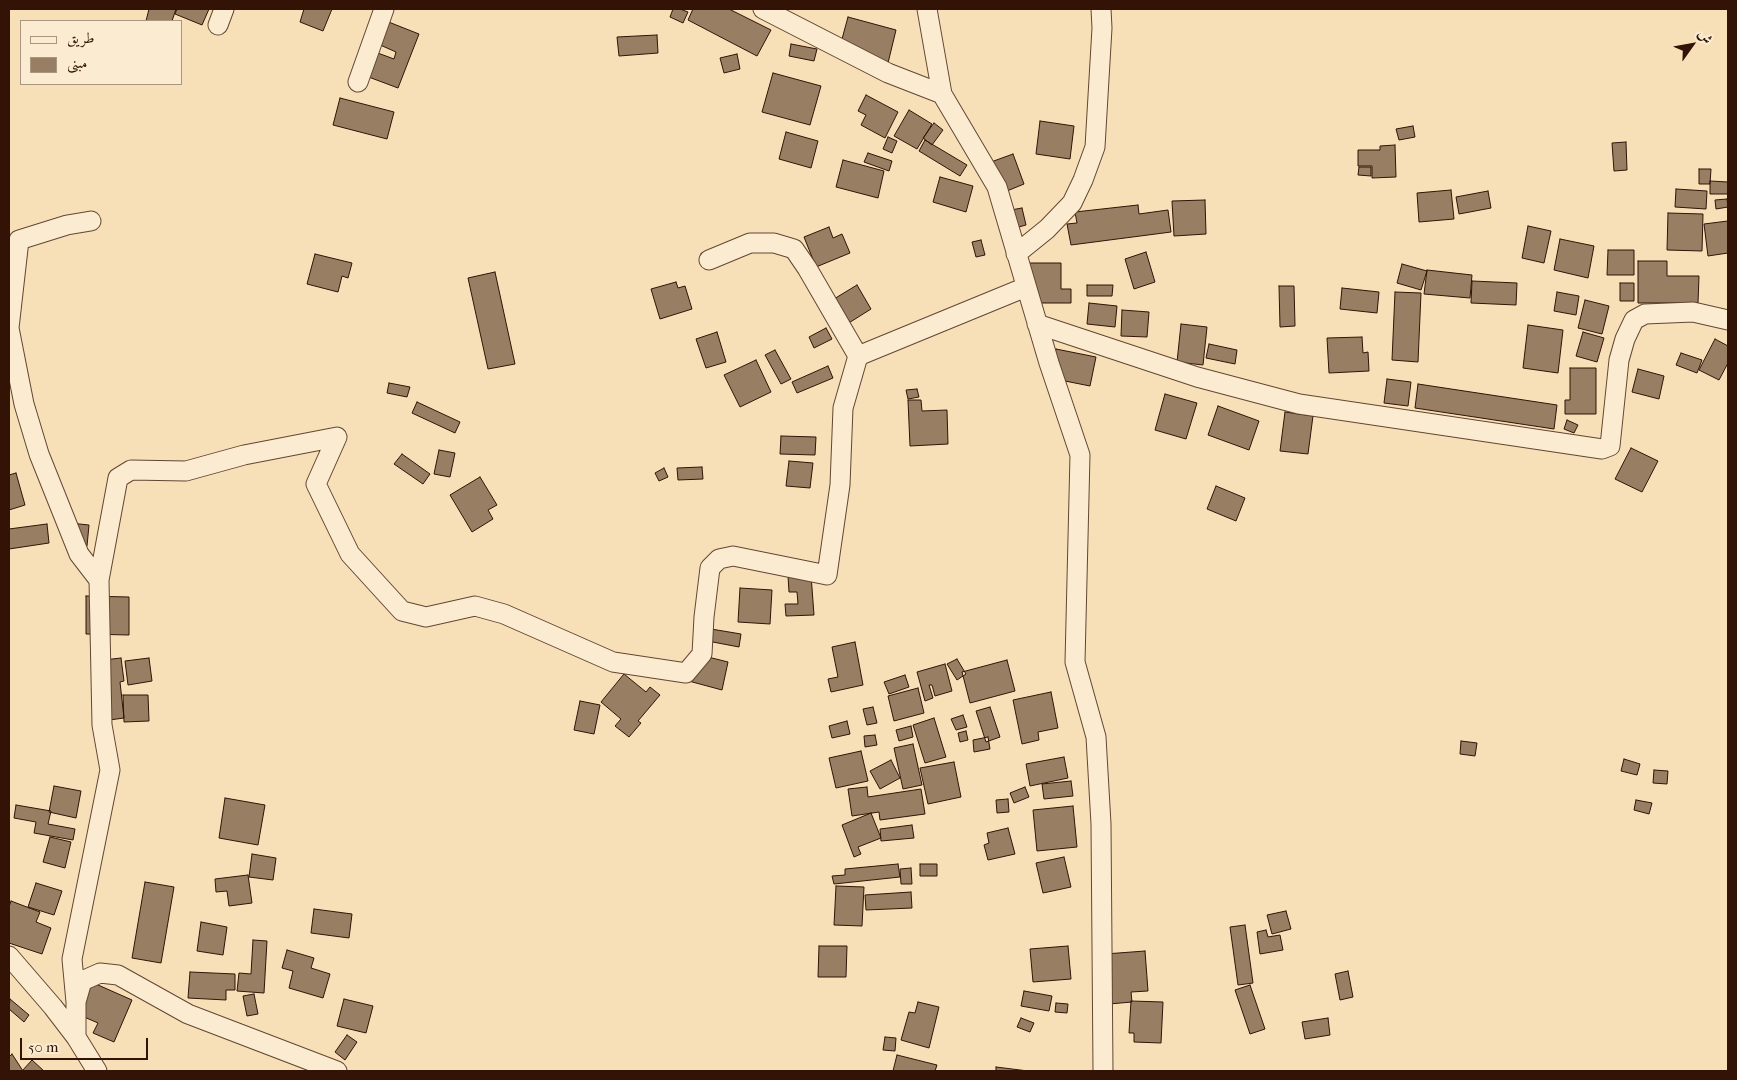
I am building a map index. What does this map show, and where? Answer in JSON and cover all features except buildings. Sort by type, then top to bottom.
[{"type":"street","points":[[358,82],[384,9]]},
{"type":"street","points":[[763,9],[888,73],[942,94]]},
{"type":"street","points":[[927,9],[942,94],[997,187],[1037,324],[1080,454],[1075,662],[1096,737],[1101,824],[1103,1071]]},
{"type":"street","points":[[1016,254],[1047,229],[1072,202],[1095,147],[1102,28],[1101,9]]},
{"type":"street","points":[[91,221],[67,225],[20,240],[9,328],[24,404],[39,454],[79,554],[98,580]]},
{"type":"street","points":[[76,1037],[76,1002],[72,959],[110,770],[102,725],[98,580],[118,478],[131,470],[186,472],[244,455],[337,436],[316,484],[350,554],[402,611],[426,617],[474,606],[504,614],[613,662],[686,673],[702,654],[710,568],[719,559],[733,556],[827,575],[840,485],[843,408],[858,356],[794,249],[774,243],[750,242],[709,260]]},
{"type":"street","points":[[858,356],[1026,287]]},
{"type":"street","points":[[1037,324],[1197,377],[1299,404],[1602,449],[1610,446],[1620,360],[1625,339],[1634,320],[1645,314],[1693,312],[1728,320]]},
{"type":"street","points":[[9,956],[76,1037],[97,1071]]},
{"type":"street","points":[[76,1002],[82,981],[100,973],[118,975],[188,1014],[337,1071]]}]
